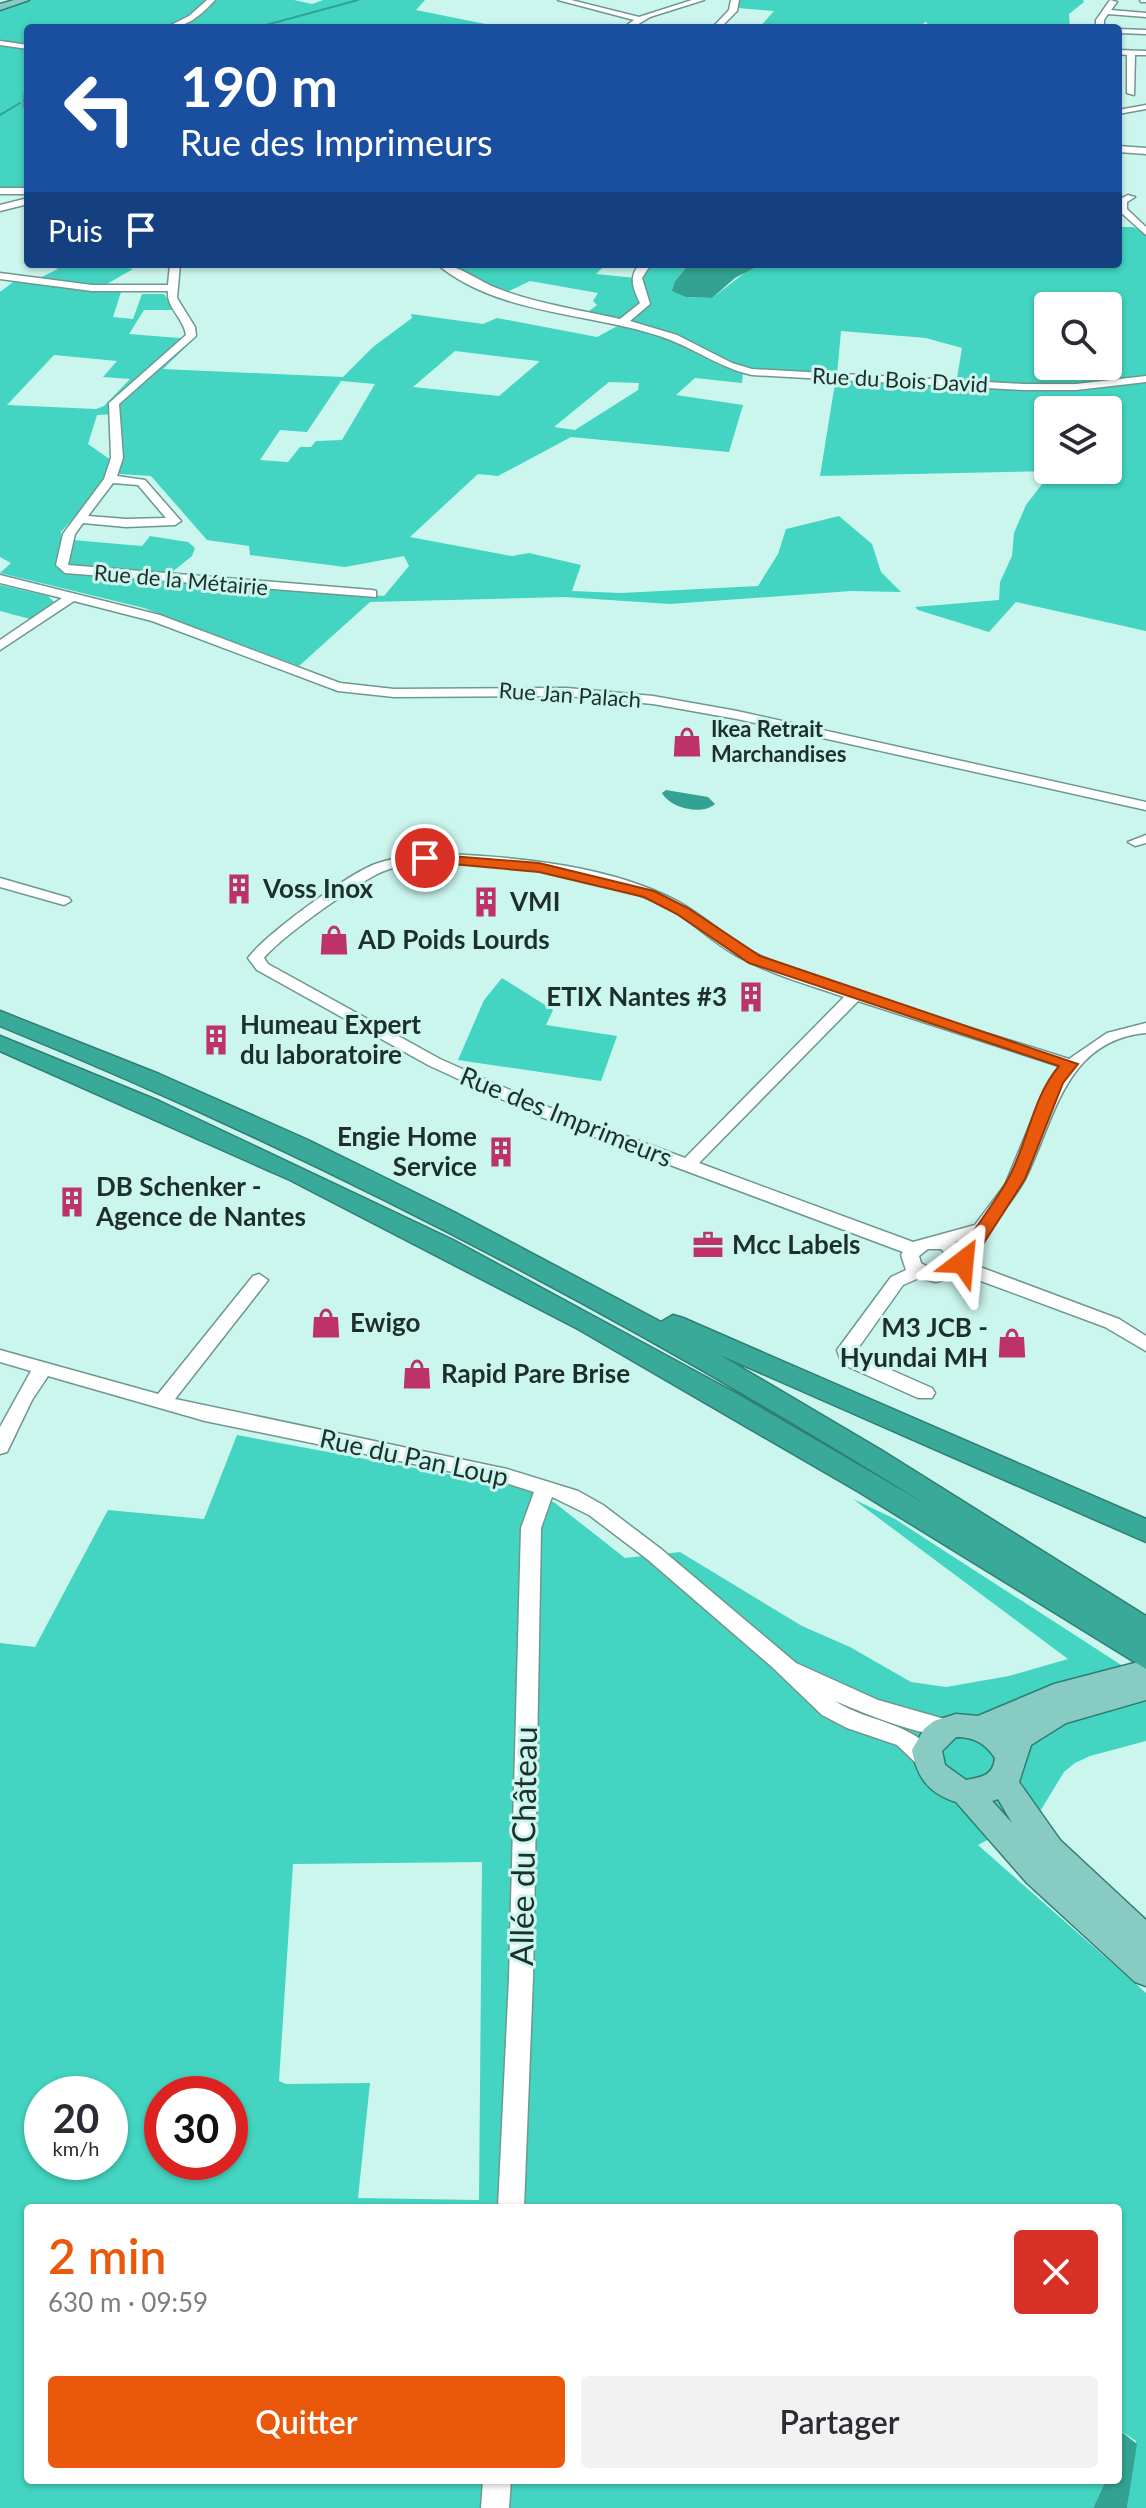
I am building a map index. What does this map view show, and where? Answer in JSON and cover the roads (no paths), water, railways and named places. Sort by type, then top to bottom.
[{"type":"highway","points":[[0,1018],[248,1123],[503,1249],[832,1434],[1146,1631]]},
{"type":"highway","points":[[0,1043],[261,1154],[526,1287],[823,1455],[1146,1657]]},
{"type":"highway","points":[[503,1249],[525,1251],[700,1337],[1133,1526],[1146,1538]]},
{"type":"main road","points":[[0,6],[21,0]]},
{"type":"main road","points":[[966,1792],[993,1788],[1006,1769],[1020,1737],[1057,1714],[1146,1671]]},
{"type":"main road","points":[[981,1728],[1021,1708],[1102,1692],[1146,1689]]},
{"type":"main road","points":[[1146,1940],[1062,1866],[1025,1822],[1006,1769],[1000,1740],[981,1728],[958,1725],[947,1728],[930,1741],[927,1760],[940,1781],[966,1792],[1038,1874],[1146,1972]]},
{"type":"street","points":[[178,24],[192,18],[211,0]]},
{"type":"street","points":[[565,0],[638,19]]},
{"type":"street","points":[[632,24],[638,19],[700,0]]},
{"type":"street","points":[[720,24],[733,11],[735,0]]},
{"type":"street","points":[[1102,24],[1115,0]]},
{"type":"street","points":[[1107,12],[1146,15]]},
{"type":"street","points":[[1122,31],[1146,32]]},
{"type":"street","points":[[0,43],[24,46]]},
{"type":"street","points":[[1122,52],[1146,53]]},
{"type":"street","points":[[1131,53],[1131,93]]},
{"type":"street","points":[[1129,70],[1146,71]]},
{"type":"street","points":[[1122,109],[1146,107]]},
{"type":"street","points":[[1122,149],[1146,151]]},
{"type":"street","points":[[1122,157],[1146,158]]},
{"type":"street","points":[[0,191],[24,191]]},
{"type":"street","points":[[1122,194],[1146,202]]},
{"type":"street","points":[[1131,197],[1122,201],[1122,214],[1146,232]]},
{"type":"street","points":[[0,208],[24,202]]},
{"type":"street","points":[[0,276],[92,288],[171,288],[174,268]]},
{"type":"street","points":[[449,268],[487,291],[622,323]]},
{"type":"street","points":[[622,323],[645,304],[635,279],[641,268]]},
{"type":"street","name":"Rue de la Métairie","points":[[171,288],[191,336],[114,403],[117,458],[110,479],[69,534],[62,565],[65,569],[372,594]]},
{"type":"street","points":[[597,317],[622,323]]},
{"type":"street","name":"Rue du Bois David","points":[[622,323],[663,334],[737,370],[752,372],[1023,387],[1076,387],[1146,379]]},
{"type":"street","points":[[80,519],[126,523],[175,521],[141,482],[110,479]]},
{"type":"street","name":"Rue Jan Palach","points":[[0,579],[156,618],[338,687],[394,693],[524,690],[653,700],[737,715],[1146,806]]},
{"type":"street","points":[[0,646],[73,596]]},
{"type":"street","name":"Rue des Imprimeurs","points":[[1069,1064],[755,960],[683,911],[649,894],[567,873],[450,859],[404,861],[367,873],[269,944],[256,958],[262,967],[434,1062],[542,1111],[687,1166],[920,1246],[952,1247],[962,1265],[1112,1323],[1146,1345]]},
{"type":"street","points":[[0,882],[64,901]]},
{"type":"street","points":[[687,1166],[855,995]]},
{"type":"street","points":[[981,1229],[920,1246],[910,1260],[919,1271],[943,1277],[962,1265],[981,1229],[1017,1179],[1055,1081],[1069,1064],[1120,1032],[1146,1028]]},
{"type":"street","points":[[919,1271],[897,1281],[846,1350],[849,1359],[925,1393]]},
{"type":"street","points":[[162,1402],[259,1280]]},
{"type":"street","name":"Rue du Pan Loup","points":[[0,1356],[249,1425],[546,1486],[596,1510],[622,1529],[779,1660],[830,1709],[855,1722],[905,1739],[927,1760]]},
{"type":"street","points":[[0,1447],[23,1399],[43,1368]]},
{"type":"street","name":"Allée du Château","points":[[511,2204],[521,1978],[531,1528],[546,1486]]},
{"type":"street","name":"Rue du Pan Loup","points":[[779,1660],[842,1697],[883,1713],[947,1728]]},
{"type":"street","points":[[495,2508],[497,2484]]},
{"type":"waterway","points":[[270,24],[358,0]]},
{"type":"waterway","points":[[0,115],[20,103]]},
{"type":"place","name":"Ikea Retrait Marchandises","points":[[687,742]]},
{"type":"place","name":"Voss Inox","points":[[239,889]]},
{"type":"place","name":"VMI","points":[[486,902]]},
{"type":"place","name":"AD Poids Lourds","points":[[334,940]]},
{"type":"place","name":"ETIX Nantes #3","points":[[751,997]]},
{"type":"place","name":"Humeau Expert du laboratoire","points":[[216,1040]]},
{"type":"place","name":"Engie Home Service","points":[[501,1152]]},
{"type":"place","name":"DB Schenker - Agence de Nantes","points":[[72,1202]]},
{"type":"place","name":"Mcc Labels","points":[[708,1245]]},
{"type":"place","name":"Ewigo","points":[[326,1323]]},
{"type":"place","name":"M3 JCB - Hyundai MH","points":[[1012,1343]]},
{"type":"place","name":"Rapid Pare Brise","points":[[417,1374]]}]
